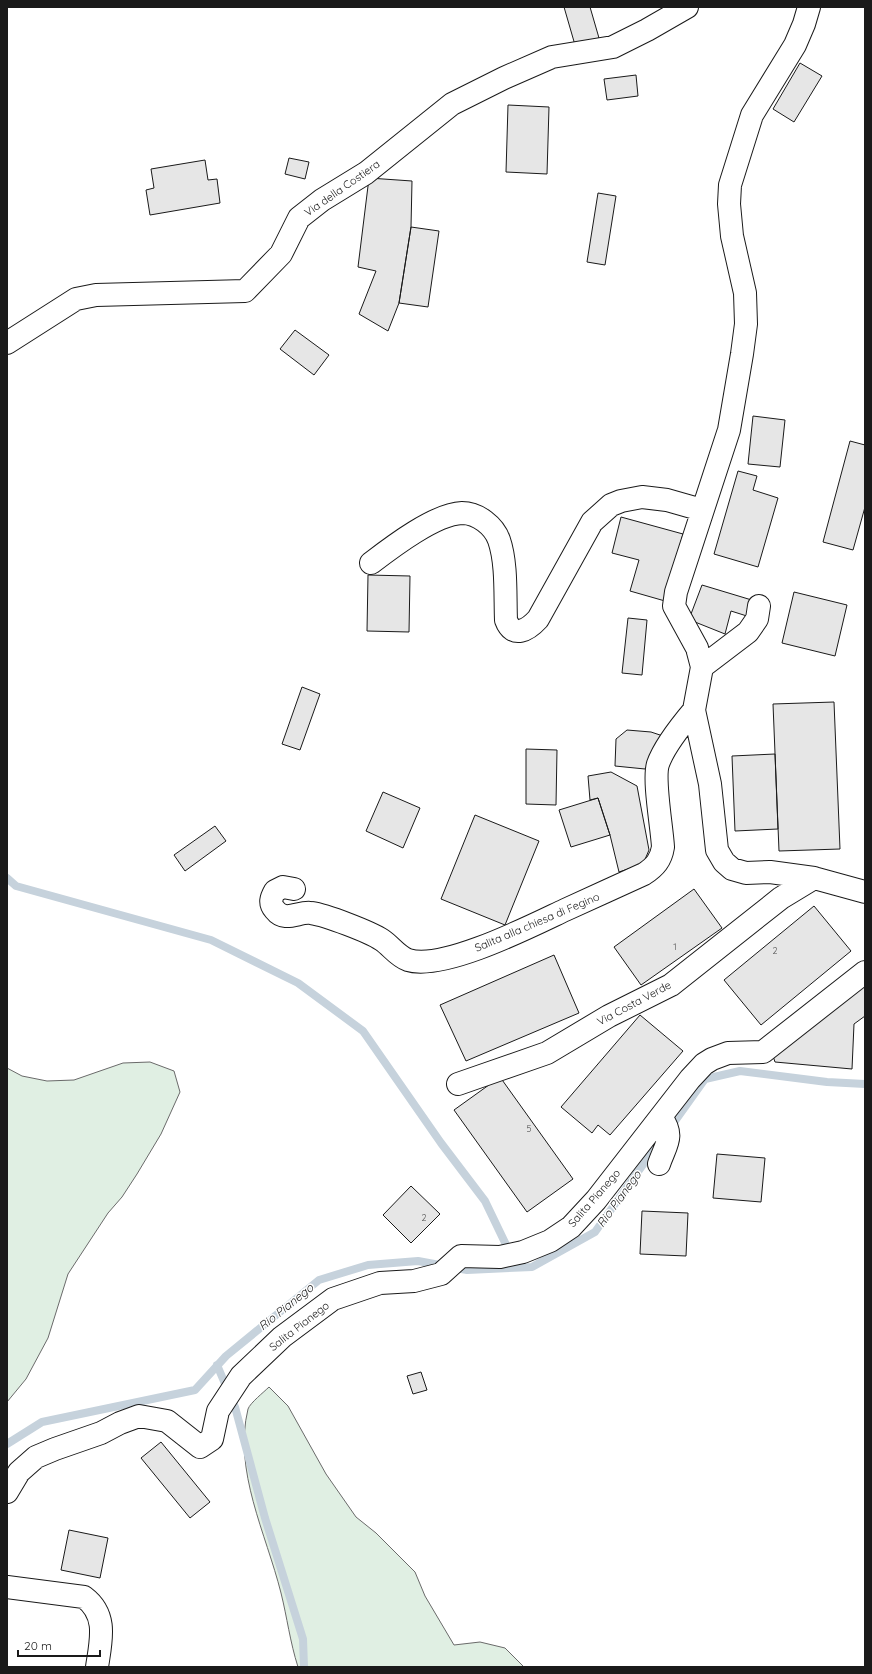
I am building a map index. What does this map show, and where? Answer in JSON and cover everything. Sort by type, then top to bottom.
[{"type":"street","name":"Via della Costiera","points":[[7,343],[76,299],[96,294],[245,291],[280,254],[299,218],[322,200],[366,173],[452,104],[504,78],[552,57],[613,47],[647,30],[687,7]]},
{"type":"street","points":[[809,7],[795,45],[752,115],[730,185],[729,217],[745,293],[746,324],[729,430],[676,592],[674,606],[697,648],[702,668],[694,710],[710,784],[717,850],[724,862],[732,869],[746,873],[770,872],[814,878],[865,892]]},
{"type":"street","points":[[371,563],[400,540],[436,521],[461,513],[471,514],[478,517],[493,529],[500,542],[503,558],[506,620],[508,627],[513,630],[520,631],[532,626],[538,619],[592,522],[611,505],[621,501],[642,498],[667,500],[702,510]]},
{"type":"street","points":[[702,668],[748,632],[757,619],[759,606]]},
{"type":"street","name":"Salita alla chiesa di Fegino","points":[[294,889],[283,887],[275,891],[271,899],[272,907],[278,914],[288,916],[310,912],[326,917],[370,933],[381,939],[399,955],[408,960],[430,961],[442,959],[514,934],[644,874],[658,863],[663,847],[657,776],[658,764],[682,723],[694,710]]},
{"type":"street","name":"Via Costa Verde","points":[[458,1084],[547,1053],[609,1016],[671,985],[781,898],[814,878]]},
{"type":"street","name":"Salita Pianego","points":[[7,1492],[19,1472],[36,1457],[101,1433],[120,1423],[139,1416],[168,1421],[200,1447],[212,1439],[221,1406],[241,1376],[282,1337],[333,1299],[380,1283],[414,1280],[441,1274],[462,1256],[500,1257],[515,1254],[550,1241],[571,1227],[596,1200],[690,1079],[704,1064],[712,1059],[728,1053],[764,1052],[865,972]]},
{"type":"street","points":[[659,1164],[670,1135],[666,1124],[661,1117]]},
{"type":"street","points":[[7,1587],[84,1597],[93,1604],[102,1623],[97,1667]]},
{"type":"green space","points":[[150,1062],[174,1071],[180,1092],[161,1134],[137,1174],[122,1197],[108,1213],[68,1274],[48,1338],[26,1379],[7,1402],[7,1068],[22,1076],[47,1081],[74,1080],[123,1063]]},
{"type":"green space","points":[[269,1387],[288,1406],[326,1474],[356,1517],[376,1533],[415,1572],[425,1596],[454,1645],[480,1642],[505,1648],[524,1667],[298,1667],[275,1570],[253,1502],[245,1455],[244,1432],[248,1409]]},
{"type":"building","points":[[564,7],[590,7],[599,38],[575,45]]},
{"type":"building","points":[[800,63],[822,76],[794,122],[773,109]]},
{"type":"building","points":[[636,75],[638,96],[607,100],[604,79]]},
{"type":"building","points":[[508,105],[549,107],[547,174],[506,172]]},
{"type":"building","points":[[289,158],[309,162],[305,179],[285,174]]},
{"type":"building","points":[[205,160],[208,180],[217,179],[220,203],[150,215],[146,190],[154,188],[151,169]]},
{"type":"building","points":[[369,178],[412,181],[411,227],[399,303],[388,331],[359,314],[376,271],[358,267]]},
{"type":"building","points":[[598,193],[616,196],[605,265],[587,262]]},
{"type":"building","points":[[411,227],[439,231],[428,307],[399,303]]},
{"type":"building","points":[[295,330],[329,355],[314,375],[280,349]]},
{"type":"building","points":[[753,416],[785,420],[780,467],[748,464]]},
{"type":"building","points":[[850,441],[865,445],[865,507],[853,550],[823,542]]},
{"type":"building","points":[[738,471],[757,476],[753,490],[778,498],[758,567],[714,554]]},
{"type":"building","points":[[621,517],[683,534],[665,601],[630,591],[639,560],[612,553]]},
{"type":"building","points":[[368,575],[410,576],[409,632],[367,631]]},
{"type":"building","points":[[702,585],[755,601],[750,617],[731,611],[725,634],[695,622],[691,614]]},
{"type":"building","points":[[794,592],[847,605],[835,656],[782,643]]},
{"type":"building","points":[[628,618],[647,620],[642,675],[622,673]]},
{"type":"building","points":[[302,687],[320,694],[300,750],[282,744]]},
{"type":"building","points":[[834,702],[840,849],[779,851],[773,704]]},
{"type":"building","points":[[627,730],[651,732],[666,737],[645,769],[615,766],[616,739]]},
{"type":"building","points":[[526,749],[557,750],[556,805],[526,804]]},
{"type":"building","points":[[775,754],[778,829],[735,831],[732,756]]},
{"type":"building","points":[[611,772],[637,786],[649,850],[643,864],[619,872],[610,835],[598,798],[590,800],[588,776]]},
{"type":"building","points":[[383,792],[420,808],[403,848],[366,831]]},
{"type":"building","points":[[598,798],[610,835],[571,847],[559,810]]},
{"type":"building","points":[[475,815],[539,841],[505,925],[441,899]]},
{"type":"building","points":[[215,826],[226,841],[185,871],[174,855]]},
{"type":"building","points":[[694,889],[722,928],[641,985],[614,947]]},
{"type":"building","points":[[814,906],[851,951],[761,1025],[724,980]]},
{"type":"building","points":[[554,955],[579,1013],[466,1061],[440,1005]]},
{"type":"building","points":[[865,983],[865,1016],[854,1024],[852,1069],[775,1062],[773,1056]]},
{"type":"building","points":[[640,1015],[683,1051],[610,1135],[598,1125],[592,1133],[561,1107]]},
{"type":"building","points":[[500,1077],[573,1179],[527,1212],[454,1110]]},
{"type":"building","points":[[717,1154],[765,1158],[761,1202],[713,1198]]},
{"type":"building","points":[[411,1186],[440,1214],[411,1243],[383,1215]]},
{"type":"building","points":[[642,1211],[688,1213],[686,1256],[640,1254]]},
{"type":"building","points":[[421,1372],[427,1390],[413,1394],[407,1376]]},
{"type":"building","points":[[161,1442],[210,1502],[190,1518],[141,1458]]},
{"type":"building","points":[[69,1530],[108,1538],[100,1578],[61,1570]]},
{"type":"waterway","points":[[7,878],[16,886],[211,940],[298,983],[363,1031],[441,1143],[485,1201],[510,1253]]},
{"type":"waterway","name":"Rio Pianego","points":[[670,1128],[705,1079],[740,1071],[827,1082],[865,1084]]},
{"type":"waterway","name":"Rio Pianego","points":[[7,1444],[42,1422],[195,1390],[226,1356],[319,1280],[368,1265],[418,1261],[467,1270],[532,1267],[595,1232],[657,1145]]},
{"type":"waterway","points":[[217,1365],[235,1407],[265,1518],[303,1639],[304,1667]]}]
